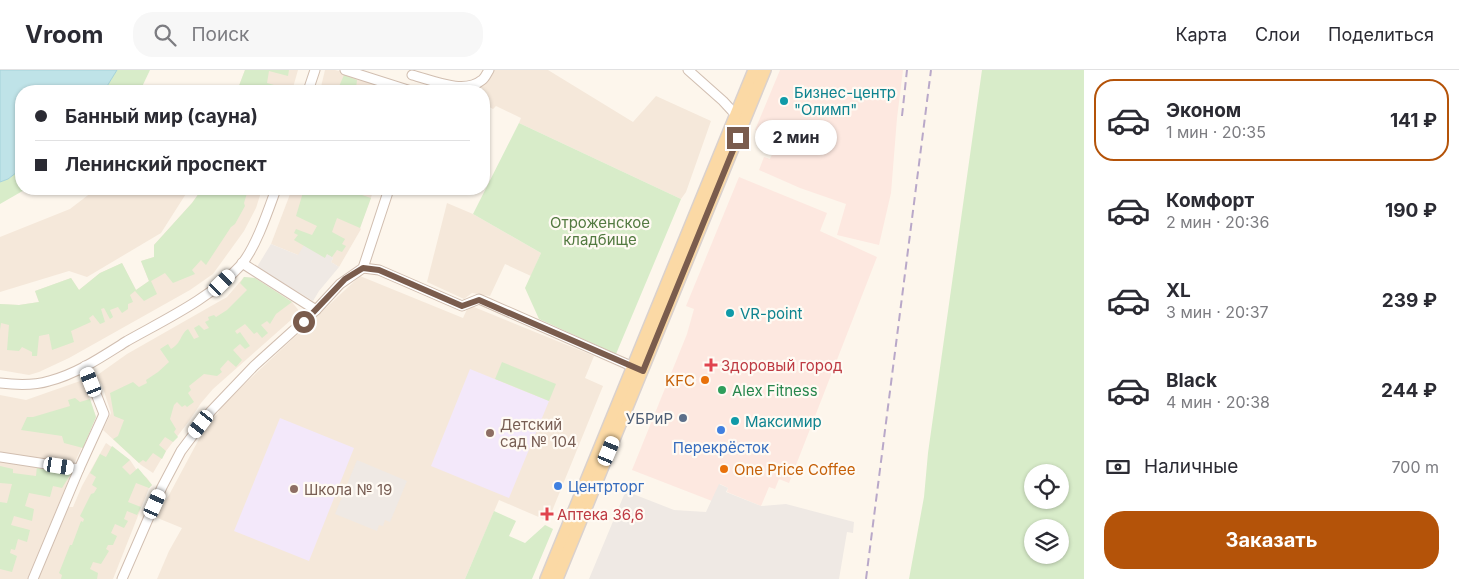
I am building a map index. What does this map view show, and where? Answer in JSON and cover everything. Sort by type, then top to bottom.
[{"type":"main road","points":[[557,579],[754,70]]},
{"type":"main road","points":[[546,579],[738,138],[765,70]]},
{"type":"main road","points":[[736,114],[742,117],[737,130],[738,138]]},
{"type":"street","points":[[310,85],[315,70]]},
{"type":"street","points":[[345,70],[391,85]]},
{"type":"street","points":[[471,85],[482,80],[489,70]]},
{"type":"street","points":[[688,70],[736,114]]},
{"type":"street","points":[[411,85],[412,72],[452,85]]},
{"type":"street","points":[[0,383],[17,385],[49,382],[63,377],[186,307],[222,283],[242,263],[255,240],[274,195]]},
{"type":"street","points":[[363,268],[387,195]]},
{"type":"street","points":[[242,263],[316,310]]},
{"type":"street","points":[[122,579],[162,487],[181,451],[211,411],[254,366],[316,310],[345,279],[363,268],[379,270],[462,306],[479,300],[638,369]]},
{"type":"street","points":[[33,579],[104,414],[85,366]]},
{"type":"street","points":[[0,457],[79,469]]},
{"type":"shaded area","points":[[245,70],[298,70],[294,85],[239,85]]},
{"type":"shaded area","points":[[325,70],[335,70],[377,85],[321,85]]},
{"type":"shaded area","points":[[494,70],[548,70],[633,122],[656,96],[711,121],[686,192],[681,199],[519,123],[521,118],[496,106],[493,109],[490,107],[490,85],[482,85]]},
{"type":"shaded area","points":[[780,70],[903,70],[891,193],[879,245],[837,235],[846,204],[800,188],[759,170],[764,157],[770,159],[778,140],[755,130]]},
{"type":"shaded area","points":[[739,177],[827,213],[820,231],[877,257],[789,483],[779,479],[775,489],[769,487],[761,506],[727,492],[728,488],[720,484],[712,501],[632,470],[687,334],[694,309],[686,306]]},
{"type":"shaded area","points":[[88,195],[185,195],[161,233],[87,277],[69,271],[0,292],[0,237],[70,209]]},
{"type":"shaded area","points":[[198,195],[260,195],[256,208],[244,231],[213,274],[190,290],[69,358],[39,372],[29,375],[0,370],[0,304],[19,305],[39,302],[35,291],[71,278],[79,290],[100,273],[122,263],[136,290],[149,281],[141,261],[154,257],[154,245]]},
{"type":"shaded area","points":[[290,195],[372,195],[361,229],[339,267],[331,262],[333,258],[327,254],[325,258],[298,255],[271,244]]},
{"type":"shaded area","points":[[447,203],[473,214],[541,253],[531,276],[505,264],[490,296],[472,293],[464,299],[427,282]]},
{"type":"shaded area","points":[[271,244],[298,255],[304,245],[325,258],[327,254],[333,258],[331,262],[339,267],[313,301],[257,267]]},
{"type":"shaded area","points":[[360,276],[463,318],[469,305],[594,356],[585,378],[603,386],[548,521],[499,500],[465,579],[157,579],[169,551],[182,528],[155,517],[206,426],[218,413],[222,405]]},
{"type":"shaded area","points":[[244,277],[255,278],[292,302],[300,312],[213,389],[166,451],[153,473],[141,465],[103,430],[111,413],[102,385],[96,376],[127,354],[227,297]]},
{"type":"shaded area","name":"Детский сад № 104","points":[[470,369],[549,401],[509,498],[431,466]]},
{"type":"shaded area","points":[[83,380],[96,417],[74,464],[0,452],[0,395],[26,400]]},
{"type":"shaded area","name":"Школа № 19","points":[[280,418],[354,448],[309,561],[234,531]]},
{"type":"shaded area","points":[[106,443],[130,460],[152,485],[149,488],[113,579],[38,579],[68,507],[73,507],[82,486]]},
{"type":"shaded area","points":[[0,460],[72,472],[28,579],[0,579]]},
{"type":"shaded area","points":[[357,460],[407,481],[390,522],[385,520],[383,526],[379,525],[377,531],[335,514]]},
{"type":"shaded area","points":[[719,484],[728,488],[726,492],[761,506],[786,504],[854,522],[853,533],[847,532],[839,579],[589,579],[624,495],[628,492],[674,510],[706,512]]},
{"type":"green space","points":[[117,70],[150,70],[143,85],[108,85]]},
{"type":"green space","points":[[245,70],[289,70],[288,76],[269,71],[267,83],[274,85],[239,85]]},
{"type":"green space","points":[[982,70],[1084,70],[1084,579],[909,579],[924,497],[928,453]]},
{"type":"green space","points":[[344,75],[357,80],[356,85],[340,85]]},
{"type":"green space","name":"Отроженское кладбище","points":[[519,123],[681,199],[616,354],[539,319],[525,288],[541,253],[473,214],[483,195],[490,195],[490,180]]},
{"type":"green space","points":[[15,174],[16,195],[0,204],[0,182]]},
{"type":"green space","points":[[198,195],[246,195],[245,206],[235,224],[231,227],[206,265],[201,260],[192,270],[195,274],[173,283],[165,273],[151,281],[157,294],[144,301],[135,291],[130,295],[133,302],[128,304],[128,309],[122,313],[118,307],[110,310],[113,317],[110,319],[104,308],[101,309],[105,322],[100,324],[93,315],[89,318],[91,322],[71,331],[74,342],[52,350],[49,334],[39,336],[37,356],[32,356],[32,352],[22,347],[19,351],[7,350],[9,325],[1,323],[0,330],[0,304],[19,305],[39,302],[35,291],[71,278],[79,290],[100,273],[122,263],[136,290],[149,281],[141,261],[154,257],[154,245]]},
{"type":"green space","points":[[302,195],[362,195],[371,198],[360,228],[337,218],[332,232],[345,239],[342,244],[346,246],[342,252],[337,250],[332,257],[327,254],[325,258],[294,240],[298,235],[294,233],[296,229],[312,235],[317,226],[296,216]]},
{"type":"green space","points":[[244,277],[255,278],[292,302],[276,314],[270,324],[267,321],[261,325],[268,333],[262,338],[257,332],[254,334],[245,324],[235,331],[237,334],[240,332],[250,346],[245,349],[240,344],[233,350],[242,360],[236,367],[228,360],[220,369],[222,372],[217,376],[204,374],[189,386],[191,390],[188,393],[194,402],[187,407],[185,405],[182,407],[177,402],[174,405],[170,419],[176,429],[174,432],[178,437],[173,442],[165,437],[159,445],[166,451],[162,459],[153,453],[146,462],[143,460],[139,463],[113,439],[118,436],[124,420],[114,416],[110,393],[133,382],[139,387],[147,383],[146,380],[169,362],[160,349],[168,344],[171,349],[175,347],[188,329],[194,339],[199,337],[194,328],[199,325],[204,330],[209,328],[205,322],[209,320],[208,317],[214,315],[216,317],[227,310],[247,290],[240,283]]},
{"type":"green space","points":[[502,362],[556,384],[549,401],[495,379]]},
{"type":"green space","points":[[75,398],[80,402],[90,399],[96,417],[83,448],[64,443],[62,436],[21,430],[27,417],[70,406],[68,400]]},
{"type":"green space","points":[[112,446],[130,460],[122,467],[130,475],[138,468],[152,485],[149,488],[136,483],[128,502],[141,507],[137,515],[127,511],[124,519],[128,521],[124,528],[115,524],[111,533],[117,536],[113,545],[108,545],[106,549],[109,551],[101,564],[93,562],[90,569],[98,573],[97,579],[61,579],[62,575],[59,573],[81,521],[83,522],[84,519],[80,516],[91,494],[97,488],[92,485],[96,477],[90,473],[100,454],[106,457]]},
{"type":"green space","points":[[0,466],[13,469],[13,473],[36,476],[37,466],[72,472],[62,488],[53,486],[50,497],[29,493],[25,506],[34,509],[32,521],[14,516],[11,525],[30,530],[27,542],[18,539],[15,550],[11,549],[10,553],[17,556],[12,572],[0,569],[0,502],[7,503],[12,484],[0,483]]},
{"type":"green space","points":[[494,511],[516,521],[509,536],[525,543],[545,525],[553,529],[532,579],[465,579]]},
{"type":"water","points":[[0,70],[117,70],[108,85],[15,85],[15,174],[0,182]]},
{"type":"railway","points":[[902,116],[907,70]]},
{"type":"railway","points":[[866,579],[931,70]]},
{"type":"place","name":"Бизнес-центр \"Олимп\"","points":[[784,101]]},
{"type":"place","name":"VR-point","points":[[730,313]]},
{"type":"place","name":"Здоровый город","points":[[711,365]]},
{"type":"place","name":"KFC","points":[[705,380]]},
{"type":"place","name":"Alex Fitness","points":[[722,390]]},
{"type":"place","name":"УБРиР","points":[[683,418]]},
{"type":"place","name":"Максимир","points":[[735,421]]},
{"type":"place","name":"Перекрёсток","points":[[721,430]]},
{"type":"place","name":"Детский сад № 104","points":[[490,433]]},
{"type":"place","name":"One Price Coffee","points":[[724,469]]},
{"type":"place","name":"Центрторг","points":[[558,486]]},
{"type":"place","name":"Школа № 19","points":[[294,489]]},
{"type":"place","name":"Аптека 36,6","points":[[547,514]]},
{"type":"route","points":[[304,322],[345,279],[363,268],[379,270],[462,306],[479,300],[643,371],[738,138]]}]
